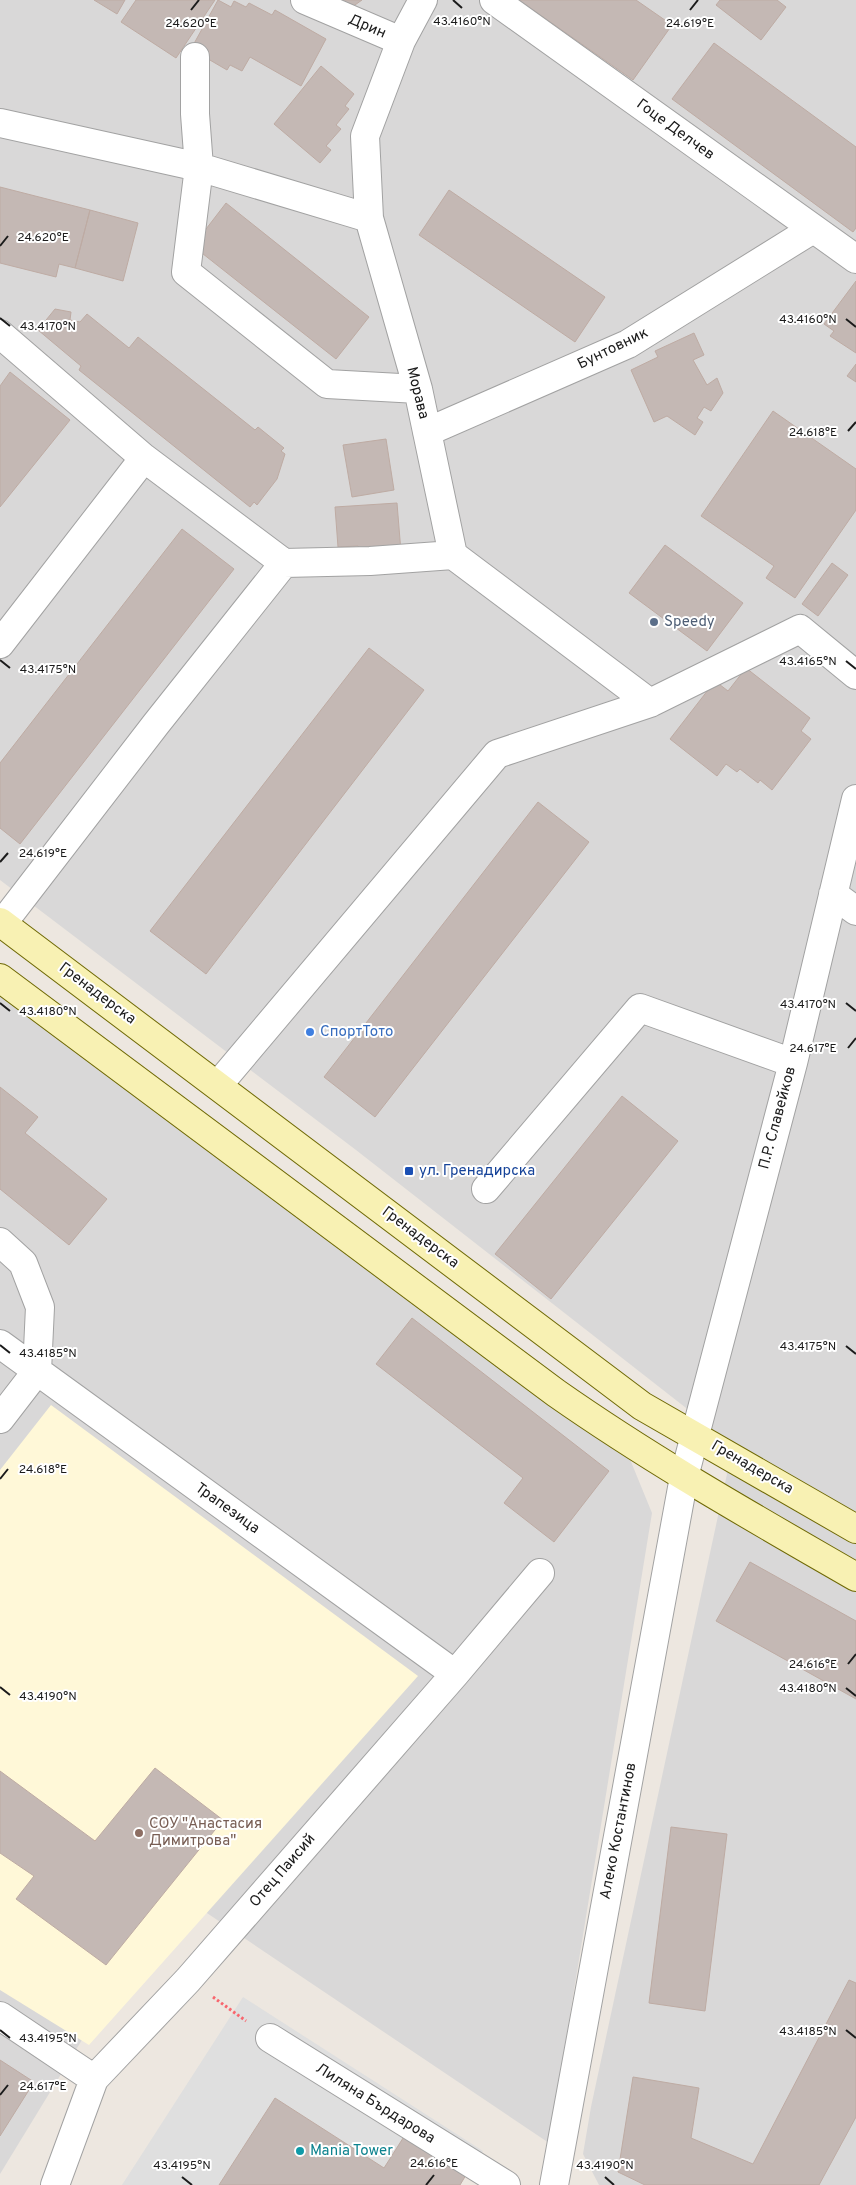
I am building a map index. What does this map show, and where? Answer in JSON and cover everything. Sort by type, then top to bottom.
[{"type":"street","name":"Дрин","points":[[305,0],[401,41]]},
{"type":"street","name":"Морава","points":[[424,0],[401,41],[365,136],[368,218],[418,390],[454,554]]},
{"type":"street","name":"Гоце Делчев","points":[[494,0],[856,259]]},
{"type":"street","points":[[195,57],[195,114],[199,167],[186,272],[327,384],[418,390]]},
{"type":"street","points":[[0,123],[199,167],[368,218]]},
{"type":"street","name":"Бунтовник","points":[[427,432],[628,344],[813,229]]},
{"type":"street","points":[[0,334],[144,458],[284,563],[370,561],[454,554],[650,703]]},
{"type":"street","points":[[0,644],[144,458]]},
{"type":"street","points":[[1,923],[284,563]]},
{"type":"street","points":[[218,1085],[497,754],[650,703],[800,629],[856,675]]},
{"type":"street","name":"П.Р. Славейков","points":[[684,1478],[793,1063],[856,799]]},
{"type":"street","points":[[833,894],[856,911]]},
{"type":"street","name":"Гренадерска","points":[[1,923],[642,1406],[856,1529]]},
{"type":"street","points":[[0,978],[556,1393],[619,1437],[684,1478],[856,1577]]},
{"type":"street","points":[[486,1189],[640,1008],[793,1063]]},
{"type":"street","points":[[0,1242],[23,1263],[40,1307],[37,1371],[0,1419]]},
{"type":"street","name":"Трапезица","points":[[0,1344],[455,1674]]},
{"type":"street","name":"Алеко Костантинов","points":[[554,2185],[684,1478]]},
{"type":"street","name":"Отец Паисий","points":[[56,2185],[94,2079],[188,1980],[455,1674],[540,1573]]},
{"type":"street","points":[[0,2016],[94,2079]]},
{"type":"street","name":"Лиляна Бърдарова","points":[[270,2038],[506,2185]]},
{"type":"path","points":[[188,1980],[270,2038]]},
{"type":"shaded area","points":[[0,0],[856,0],[856,2185],[599,2185],[583,2154],[591,2107],[727,1474],[704,1422],[356,1150],[0,880]]},
{"type":"shaded area","points":[[0,989],[627,1452],[652,1513],[549,2143],[192,1903],[99,2012],[0,2174]]},
{"type":"shaded area","name":"СОУ \"Анастасия Димитрова\"","points":[[51,1405],[418,1676],[89,2045],[0,1990],[0,1470]]},
{"type":"shaded area","points":[[243,1997],[483,2151],[466,2175],[384,2168],[275,2098],[219,2185],[122,2185]]},
{"type":"building","points":[[94,0],[125,0],[117,14]]},
{"type":"building","points":[[136,0],[215,0],[176,58],[121,22]]},
{"type":"building","points":[[218,0],[231,7],[234,1],[246,7],[249,3],[272,15],[275,10],[326,39],[301,86],[250,57],[242,71],[230,65],[227,70],[191,49]]},
{"type":"building","points":[[336,0],[362,0],[345,12]]},
{"type":"building","points":[[519,0],[636,0],[672,25],[633,80]]},
{"type":"building","points":[[720,0],[777,0],[786,7],[761,40],[716,5]]},
{"type":"building","points":[[714,43],[856,147],[856,228],[853,232],[672,99]]},
{"type":"building","points":[[321,66],[354,94],[345,106],[349,109],[336,125],[341,129],[326,146],[331,150],[320,163],[274,124]]},
{"type":"building","points":[[0,187],[90,210],[75,268],[59,264],[56,277],[0,263]]},
{"type":"building","points":[[449,190],[605,297],[575,342],[419,235]]},
{"type":"building","points":[[226,203],[369,317],[336,359],[193,246]]},
{"type":"building","points":[[90,210],[138,223],[123,281],[75,268]]},
{"type":"building","points":[[856,281],[856,353],[830,336],[834,331],[824,324]]},
{"type":"building","points":[[55,309],[71,312],[70,320],[80,322],[87,314],[129,348],[138,337],[255,430],[258,427],[284,448],[281,451],[285,454],[277,479],[257,505],[254,502],[250,507],[79,370],[81,366],[38,330]]},
{"type":"building","points":[[694,333],[704,355],[693,360],[707,385],[717,378],[723,393],[711,411],[704,407],[697,418],[703,422],[695,435],[667,416],[654,422],[631,370],[658,357],[655,351]]},
{"type":"building","points":[[856,364],[856,382],[847,376]]},
{"type":"building","points":[[10,372],[70,420],[0,507],[0,386]]},
{"type":"building","points":[[773,411],[856,469],[856,510],[795,598],[766,578],[774,566],[701,516]]},
{"type":"building","points":[[386,439],[394,490],[352,497],[343,445]]},
{"type":"building","points":[[397,503],[401,552],[359,556],[358,546],[338,547],[335,507]]},
{"type":"building","points":[[182,529],[234,569],[20,844],[0,828],[0,763]]},
{"type":"building","points":[[665,545],[743,603],[707,651],[629,593]]},
{"type":"building","points":[[832,563],[848,575],[818,616],[802,604]]},
{"type":"building","points":[[369,648],[424,690],[206,974],[150,931]]},
{"type":"building","points":[[746,668],[810,718],[801,731],[811,739],[772,790],[760,780],[758,783],[740,769],[737,772],[726,764],[717,776],[670,739],[715,681],[728,691]]},
{"type":"building","points":[[538,802],[589,842],[375,1117],[324,1077]]},
{"type":"building","points":[[0,1087],[38,1117],[25,1133],[107,1199],[69,1245],[0,1189]]},
{"type":"building","points":[[622,1096],[678,1141],[551,1299],[495,1254]]},
{"type":"building","points":[[412,1318],[609,1471],[554,1542],[504,1503],[523,1478],[376,1364]]},
{"type":"building","points":[[750,1562],[856,1621],[856,1699],[716,1621]]},
{"type":"building","points":[[155,1768],[223,1820],[106,1965],[16,1899],[34,1876],[0,1853],[0,1771],[95,1841]]},
{"type":"building","points":[[671,1827],[727,1834],[705,2011],[649,2003]]},
{"type":"building","points":[[849,1980],[856,1983],[856,2117],[819,2185],[645,2185],[618,2172],[633,2077],[699,2088],[691,2138],[753,2164]]},
{"type":"building","points":[[0,2060],[34,2082],[0,2136]]},
{"type":"building","name":"Mania Tower","points":[[275,2098],[384,2168],[405,2135],[466,2175],[460,2185],[219,2185]]},
{"type":"place","name":"Speedy","points":[[654,622]]},
{"type":"place","name":"СпортТото","points":[[310,1032]]},
{"type":"place","name":"ул. Гренадирска","points":[[409,1171]]},
{"type":"place","name":"СОУ \"Анастасия Димитрова\"","points":[[139,1833]]},
{"type":"place","name":"Mania Tower","points":[[300,2151]]}]
